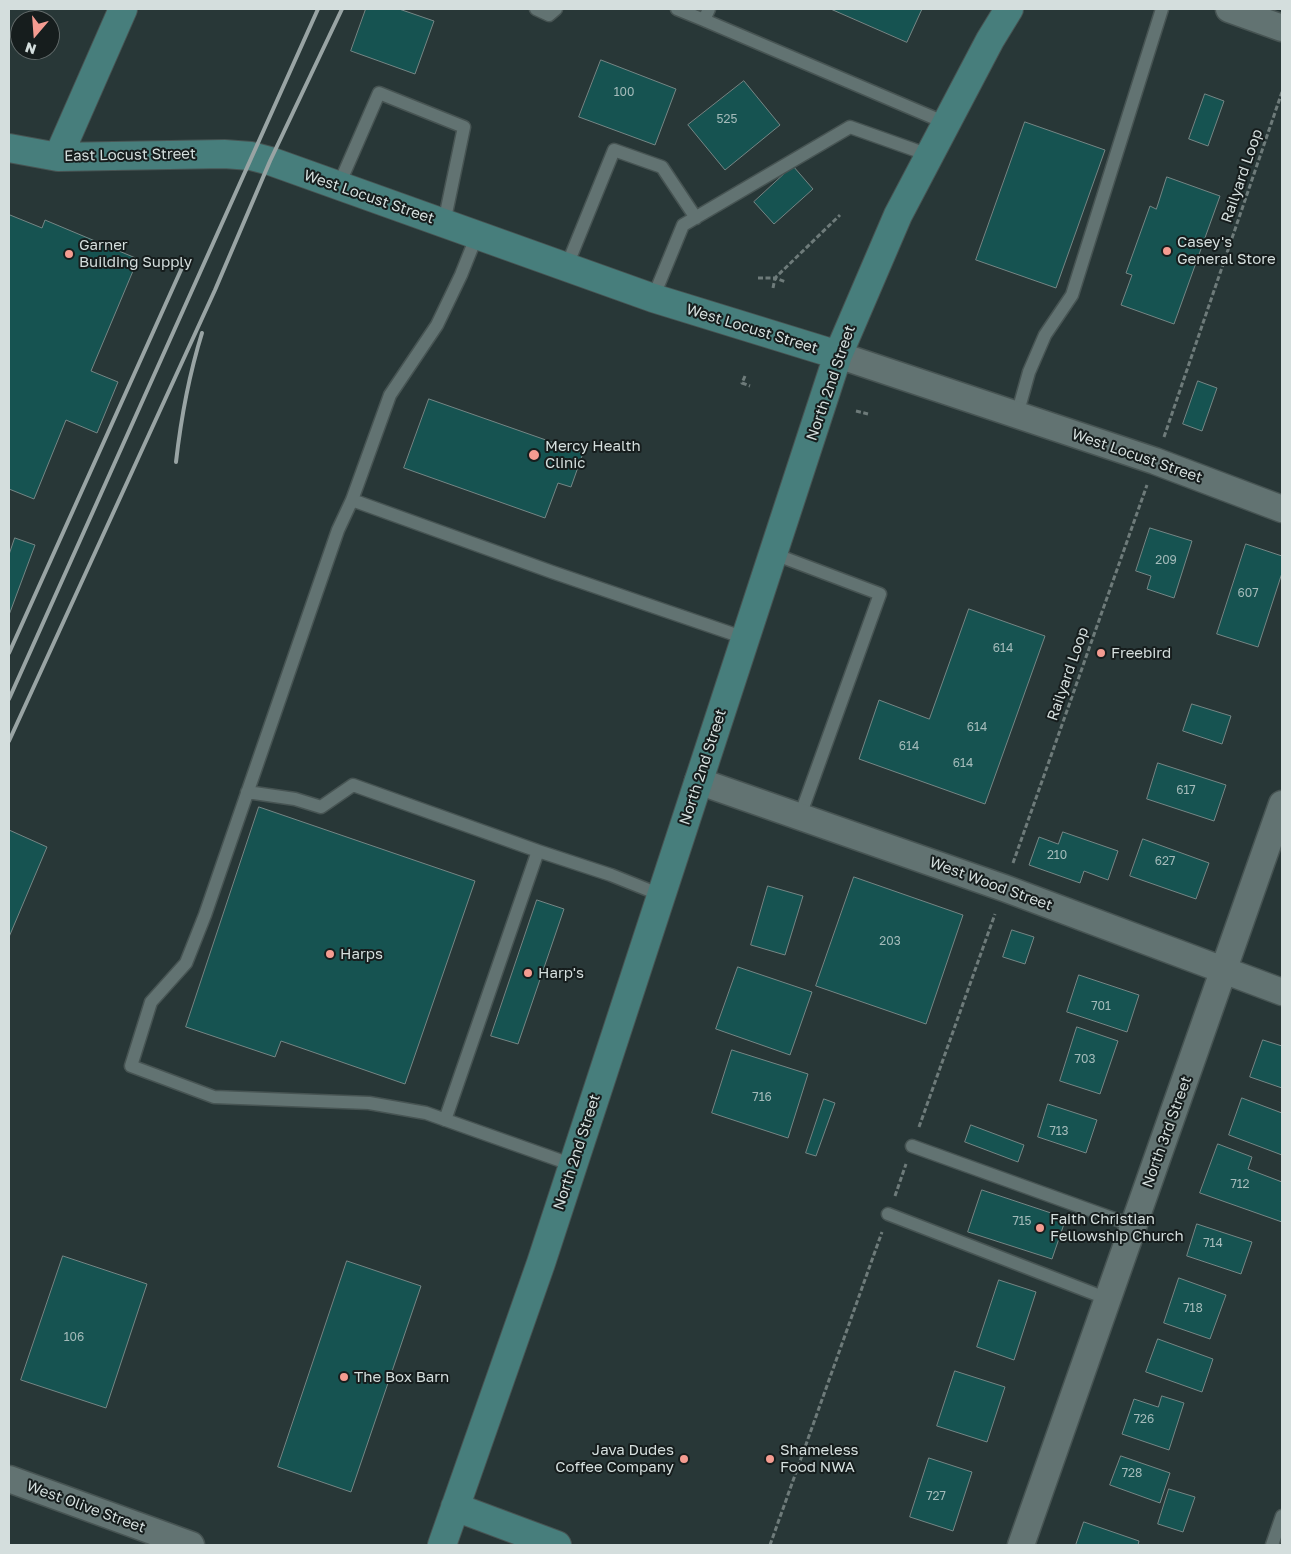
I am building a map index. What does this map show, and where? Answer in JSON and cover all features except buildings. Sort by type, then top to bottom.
[{"type":"main road","points":[[58,157],[124,9]]},
{"type":"main road","name":"North 2nd Street","points":[[442,1545],[541,1263],[838,355],[898,215],[990,40],[1009,9]]},
{"type":"main road","name":"East Locust Street","points":[[9,148],[58,157],[224,154],[251,156]]},
{"type":"main road","name":"West Locust Street","points":[[251,156],[652,298],[838,355]]},
{"type":"main road","points":[[455,1507],[557,1545]]},
{"type":"street","points":[[1246,12],[1282,28]]},
{"type":"street","name":"West Locust Street","points":[[838,355],[1155,461],[1282,509]]},
{"type":"street","name":"West Wood Street","points":[[698,780],[1004,888],[1282,992]]},
{"type":"street","name":"North 3rd Street","points":[[1021,1545],[1282,804]]},
{"type":"street","name":"West Olive Street","points":[[9,1479],[191,1545]]},
{"type":"lane","points":[[536,9],[550,15],[556,9]]},
{"type":"lane","points":[[677,9],[707,15],[946,123]]},
{"type":"lane","points":[[1017,415],[1029,372],[1045,335],[1072,295],[1162,9]]},
{"type":"lane","points":[[338,187],[378,93],[464,127],[444,223]]},
{"type":"lane","points":[[652,298],[683,225],[850,127],[929,155]]},
{"type":"lane","points":[[566,268],[614,150],[662,167],[696,218]]},
{"type":"lane","points":[[477,235],[461,275],[437,325],[390,395],[352,500],[338,530],[205,914],[186,963],[151,1002],[131,1066],[214,1097],[369,1103],[426,1114],[573,1165]]},
{"type":"lane","points":[[352,500],[552,572],[746,638]]},
{"type":"lane","points":[[774,554],[880,594],[800,816]]},
{"type":"lane","points":[[247,792],[295,799],[321,807],[353,785],[661,895]]},
{"type":"lane","points":[[445,1120],[538,851]]},
{"type":"lane","points":[[912,1146],[1134,1226]]},
{"type":"lane","points":[[888,1214],[1108,1299]]},
{"type":"lane","points":[[1272,1545],[1282,1516]]},
{"type":"path","name":"Railyard Loop","points":[[1164,437],[1282,92]]},
{"type":"path","points":[[773,288],[776,278],[840,215]]},
{"type":"path","points":[[758,278],[776,278],[786,282]]},
{"type":"path","points":[[745,376],[742,383],[750,386]]},
{"type":"path","points":[[856,411],[868,414]]},
{"type":"path","name":"Railyard Loop","points":[[1011,869],[1149,480]]},
{"type":"railway","points":[[9,699],[318,9]]},
{"type":"railway","points":[[9,741],[215,290],[270,161],[342,9]]},
{"type":"railway","points":[[9,653],[185,261]]},
{"type":"railway","points":[[176,462],[186,397],[202,333]]},
{"type":"place","name":"Casey's General Store","points":[[1167,251]]},
{"type":"place","name":"Garner Building Supply","points":[[69,254]]},
{"type":"place","name":"Mercy Health Clinic","points":[[534,455]]},
{"type":"place","name":"Freebird","points":[[1101,653]]},
{"type":"place","name":"Harps","points":[[330,954]]},
{"type":"place","name":"Harp's","points":[[528,973]]},
{"type":"place","name":"Faith Christian Fellowship Church","points":[[1040,1228]]},
{"type":"place","name":"The Box Barn","points":[[344,1377]]},
{"type":"place","name":"Java Dudes Coffee Company","points":[[684,1459]]},
{"type":"place","name":"Shameless Food NWA","points":[[770,1459]]}]
